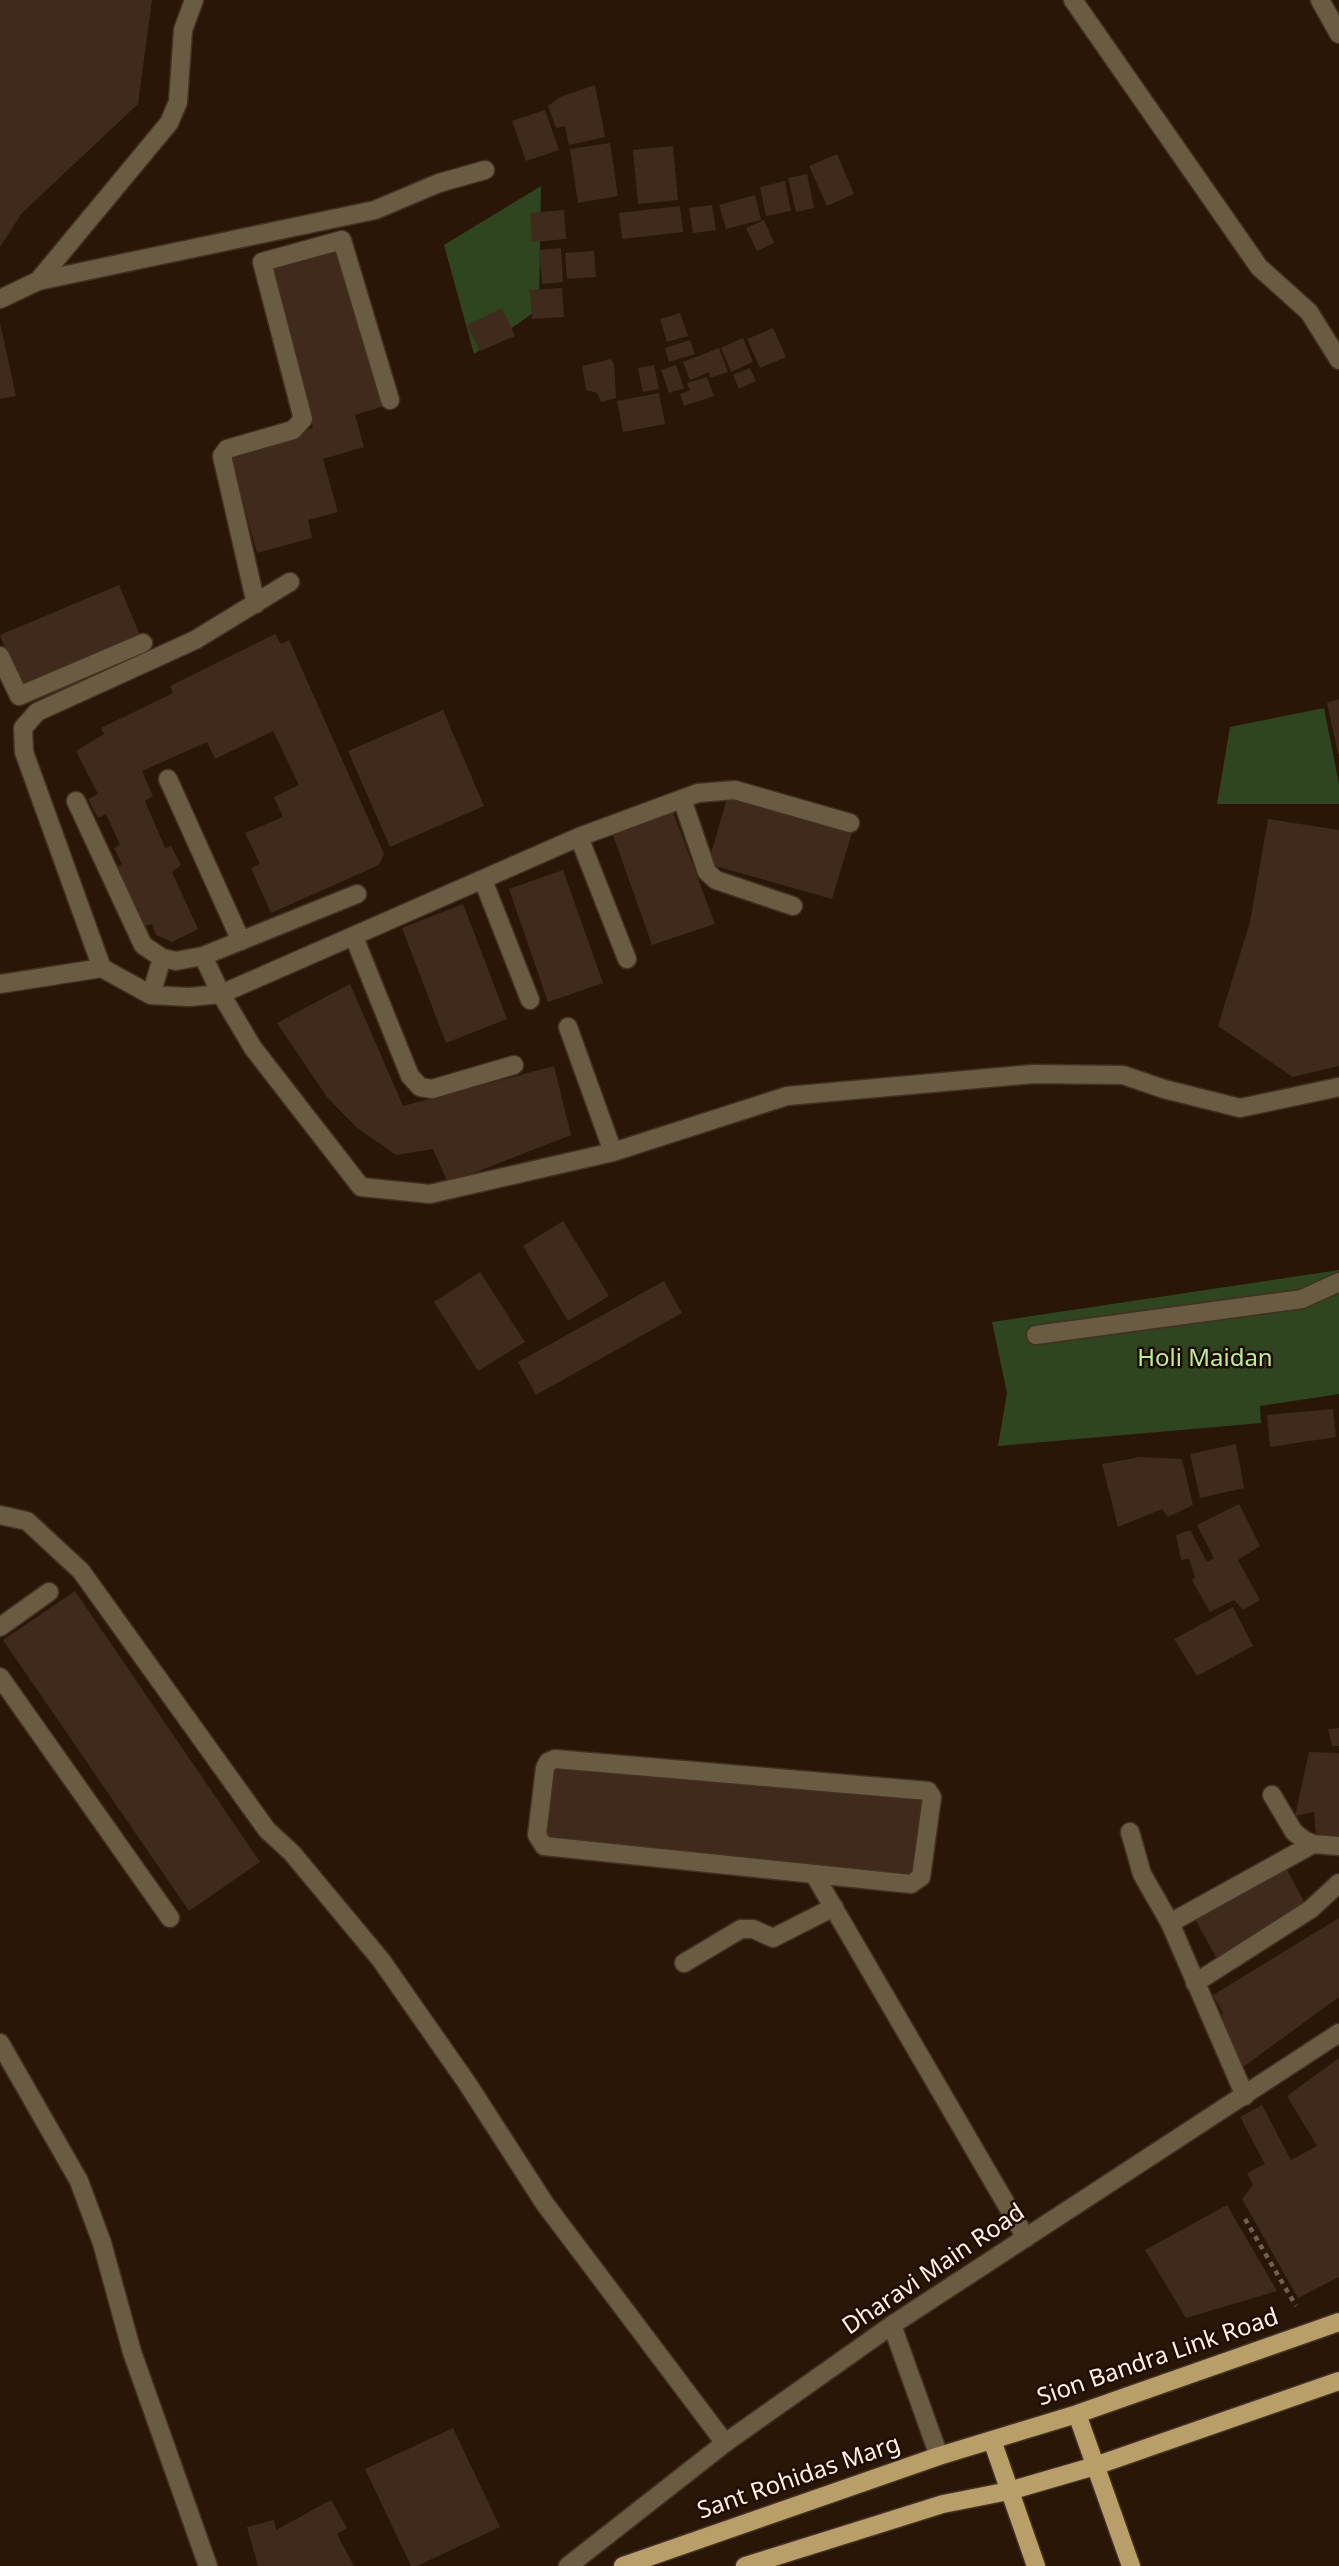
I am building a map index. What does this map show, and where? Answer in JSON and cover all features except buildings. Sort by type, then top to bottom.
[{"type":"main road","name":"Sion Bandra Link Road","points":[[992,2440],[1077,2414],[1339,2322]]},
{"type":"main road","points":[[745,2566],[943,2504],[1009,2491],[1095,2466],[1339,2381]]},
{"type":"main road","points":[[1077,2414],[1131,2566]]},
{"type":"main road","name":"Sant Rohidas Marg","points":[[623,2566],[992,2440]]},
{"type":"main road","points":[[992,2440],[1036,2566]]},
{"type":"street","points":[[38,281],[169,123],[178,102],[183,30],[194,0]]},
{"type":"street","points":[[1073,0],[1259,267],[1309,312],[1339,360]]},
{"type":"street","points":[[1320,0],[1339,34]]},
{"type":"street","points":[[0,299],[38,281],[375,210],[439,183],[485,170]]},
{"type":"street","points":[[256,604],[222,456],[227,449],[293,430],[303,419],[262,262],[342,240],[390,400]]},
{"type":"street","points":[[102,968],[24,752],[23,728],[37,712],[195,640],[290,582]]},
{"type":"street","points":[[0,656],[18,695],[143,643]]},
{"type":"street","points":[[46,685],[55,704]]},
{"type":"street","points":[[168,779],[241,941]]},
{"type":"street","points":[[0,985],[102,968],[151,995],[221,994],[579,837],[682,799],[724,789],[850,823]]},
{"type":"street","points":[[682,799],[707,872],[716,880],[793,906]]},
{"type":"street","points":[[76,801],[143,944],[162,958],[176,961],[203,956],[357,894]]},
{"type":"street","points":[[579,837],[627,959]]},
{"type":"street","points":[[483,880],[530,1000]]},
{"type":"street","points":[[354,937],[410,1076],[420,1087],[432,1089],[514,1065]]},
{"type":"street","points":[[203,956],[221,994],[253,1048],[361,1187],[430,1194],[613,1152],[788,1096],[1033,1074],[1123,1075],[1164,1089],[1240,1108],[1339,1087]]},
{"type":"street","points":[[151,995],[162,958]]},
{"type":"street","points":[[568,1027],[613,1152]]},
{"type":"street","points":[[1036,1335],[1302,1299],[1339,1282]]},
{"type":"street","points":[[0,1515],[27,1521],[81,1571],[267,1830],[292,1853],[381,1960],[467,2083],[545,2204],[725,2443]]},
{"type":"street","points":[[0,1627],[49,1592]]},
{"type":"street","points":[[0,1677],[7,1700],[170,1919]]},
{"type":"street","points":[[555,1759],[922,1789],[930,1792],[932,1797],[919,1882],[911,1884],[814,1874],[544,1846],[537,1835],[546,1765],[555,1759]]},
{"type":"street","points":[[1272,1794],[1294,1832],[1313,1844],[1339,1846]]},
{"type":"street","points":[[1130,1832],[1142,1874],[1170,1923],[1245,2096]]},
{"type":"street","points":[[1170,1923],[1313,1844]]},
{"type":"street","points":[[814,1874],[1026,2238]]},
{"type":"street","points":[[1195,1983],[1311,1909],[1339,1883]]},
{"type":"street","points":[[684,1963],[741,1929],[753,1928],[773,1938],[834,1907]]},
{"type":"street","name":"Dharavi Main Road","points":[[568,2566],[725,2443],[892,2325],[1339,2033]]},
{"type":"street","points":[[0,2043],[79,2181],[102,2243],[132,2352],[208,2566]]},
{"type":"street","points":[[892,2325],[939,2456]]},
{"type":"path","points":[[1245,2220],[1310,2331]]},
{"type":"green space","points":[[541,186],[539,309],[474,354],[444,245]]},
{"type":"green space","points":[[1324,708],[1339,784],[1339,804],[1217,804],[1230,727]]},
{"type":"green space","name":"Holi Maidan","points":[[1339,1270],[1339,1394],[1260,1406],[1261,1423],[998,1446],[1007,1393],[992,1322]]}]
